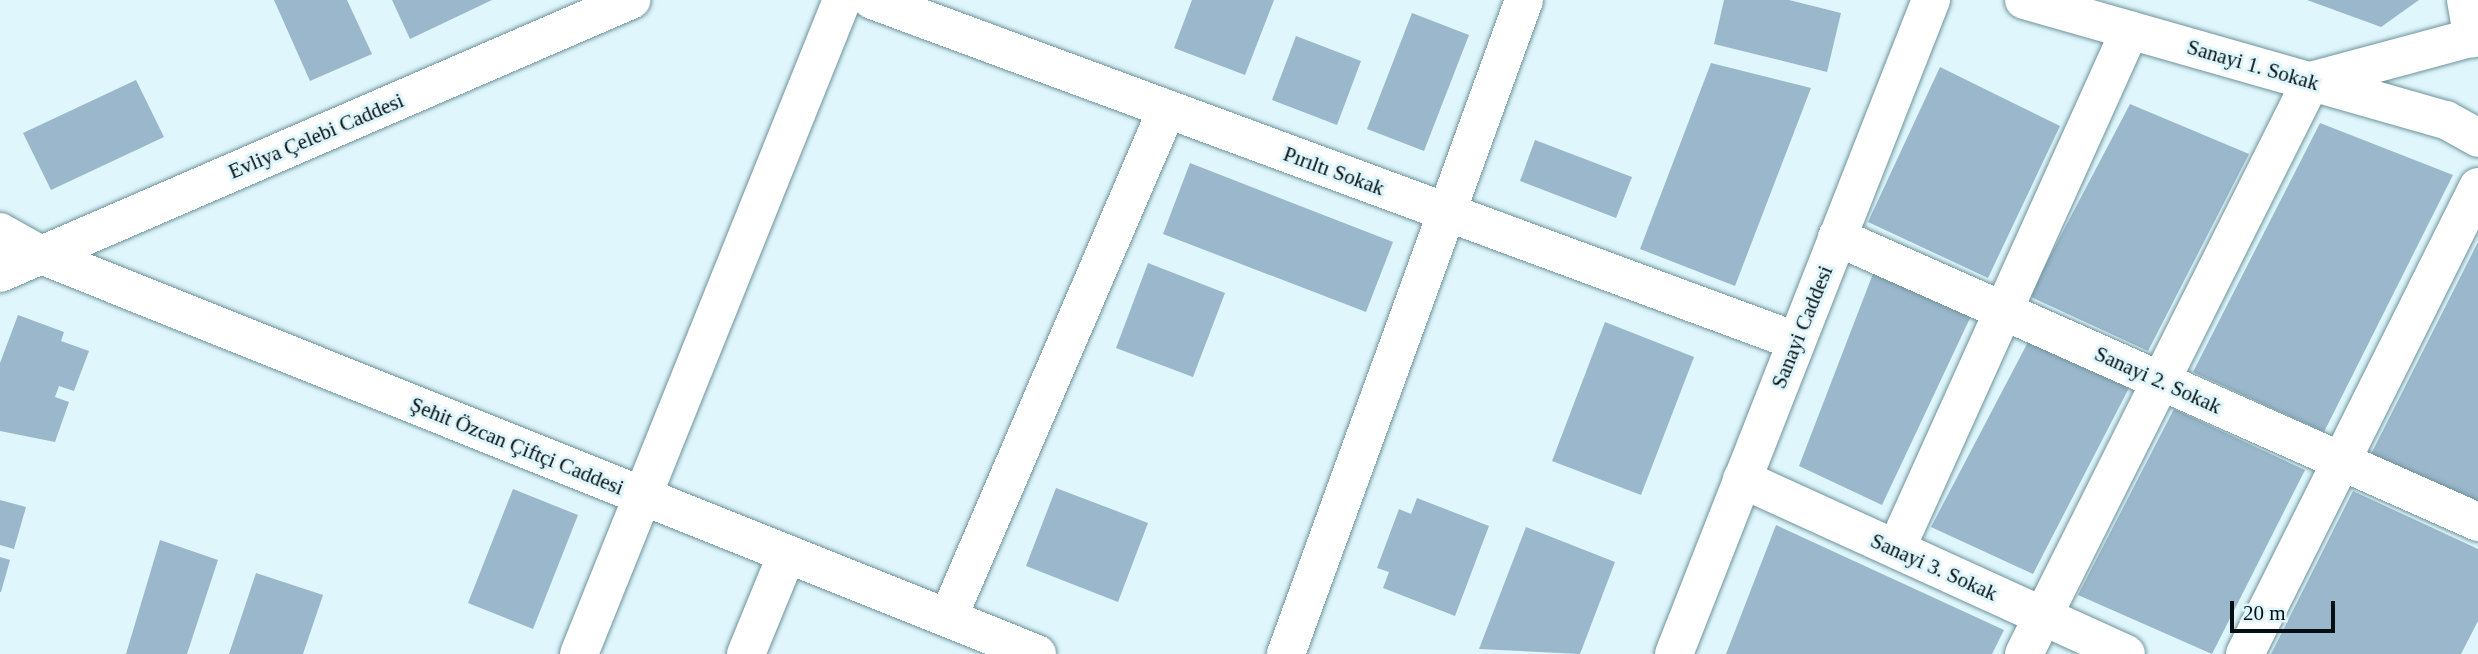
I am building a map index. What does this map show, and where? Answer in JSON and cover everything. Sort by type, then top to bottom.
[{"type":"street","points":[[579,654],[842,0]]},
{"type":"street","name":"Pırıltı Sokak","points":[[872,0],[1796,341]]},
{"type":"street","points":[[1286,654],[1524,0]]},
{"type":"street","name":"Sanayi Caddesi","points":[[1674,654],[1931,0]]},
{"type":"street","name":"Sanayi 1. Sokak","points":[[2024,0],[2446,120],[2478,138]]},
{"type":"street","points":[[2024,654],[2311,81],[2475,37],[2466,0]]},
{"type":"street","name":"Evliya Çelebi Caddesi","points":[[0,273],[624,1]]},
{"type":"street","points":[[1895,549],[2130,30]]},
{"type":"street","points":[[948,618],[1167,109]]},
{"type":"street","points":[[2245,654],[2478,187]]},
{"type":"street","name":"Şehit Özcan Çiftçi Caddesi","points":[[0,233],[41,255],[1037,654]]},
{"type":"street","name":"Sanayi 2. Sokak","points":[[1837,237],[2478,522]]},
{"type":"street","name":"Sanayi 3. Sokak","points":[[1742,479],[2126,654]]},
{"type":"street","points":[[746,654],[787,554]]},
{"type":"building","points":[[274,0],[347,0],[372,54],[310,81]]},
{"type":"building","points":[[392,0],[492,0],[410,39]]},
{"type":"building","points":[[1192,0],[1274,0],[1245,75],[1174,48]]},
{"type":"building","points":[[1724,0],[1789,0],[1841,13],[1827,72],[1714,44]]},
{"type":"building","points":[[2307,0],[2419,0],[2381,27]]},
{"type":"building","points":[[1412,13],[1469,35],[1424,151],[1367,129]]},
{"type":"building","points":[[1296,36],[1361,61],[1337,125],[1272,100]]},
{"type":"building","points":[[1711,63],[1811,88],[1735,286],[1640,249]]},
{"type":"building","points":[[1940,67],[2060,126],[1988,278],[1868,222]]},
{"type":"building","points":[[136,80],[164,137],[51,190],[23,133]]},
{"type":"building","points":[[2130,104],[2249,154],[2148,351],[2029,296]]},
{"type":"building","points":[[2320,123],[2453,175],[2324,432],[2193,372]]},
{"type":"building","points":[[1535,140],[1632,177],[1616,218],[1520,181]]},
{"type":"building","points":[[1190,163],[1393,242],[1366,312],[1163,234]]},
{"type":"building","points":[[2478,242],[2478,503],[2371,454]]},
{"type":"building","points":[[1148,263],[1225,293],[1193,377],[1116,348]]},
{"type":"building","points":[[1874,271],[1971,316],[1882,505],[1799,466]]},
{"type":"building","points":[[18,315],[64,332],[61,341],[89,351],[74,391],[59,386],[55,397],[69,402],[55,442],[0,431],[0,363]]},
{"type":"building","points":[[1605,322],[1694,357],[1641,495],[1552,461]]},
{"type":"building","points":[[2028,342],[2129,388],[2033,574],[1931,527]]},
{"type":"building","points":[[2174,409],[2305,470],[2212,654],[2078,595]]},
{"type":"building","points":[[1056,488],[1148,523],[1118,602],[1026,566]]},
{"type":"building","points":[[513,489],[578,515],[533,629],[468,603]]},
{"type":"building","points":[[2353,491],[2478,549],[2478,621],[2461,654],[2271,654]]},
{"type":"building","points":[[1417,498],[1489,526],[1455,616],[1383,588],[1389,572],[1377,568],[1399,509],[1411,514]]},
{"type":"building","points":[[0,500],[26,507],[14,549],[0,545]]},
{"type":"building","points":[[1776,525],[2004,630],[1992,654],[1726,654]]},
{"type":"building","points":[[1526,527],[1615,562],[1580,654],[1479,649]]},
{"type":"building","points":[[160,540],[218,560],[187,654],[126,654]]},
{"type":"building","points":[[0,557],[10,560],[1,592],[0,592]]},
{"type":"building","points":[[256,573],[323,595],[303,654],[229,654]]}]
